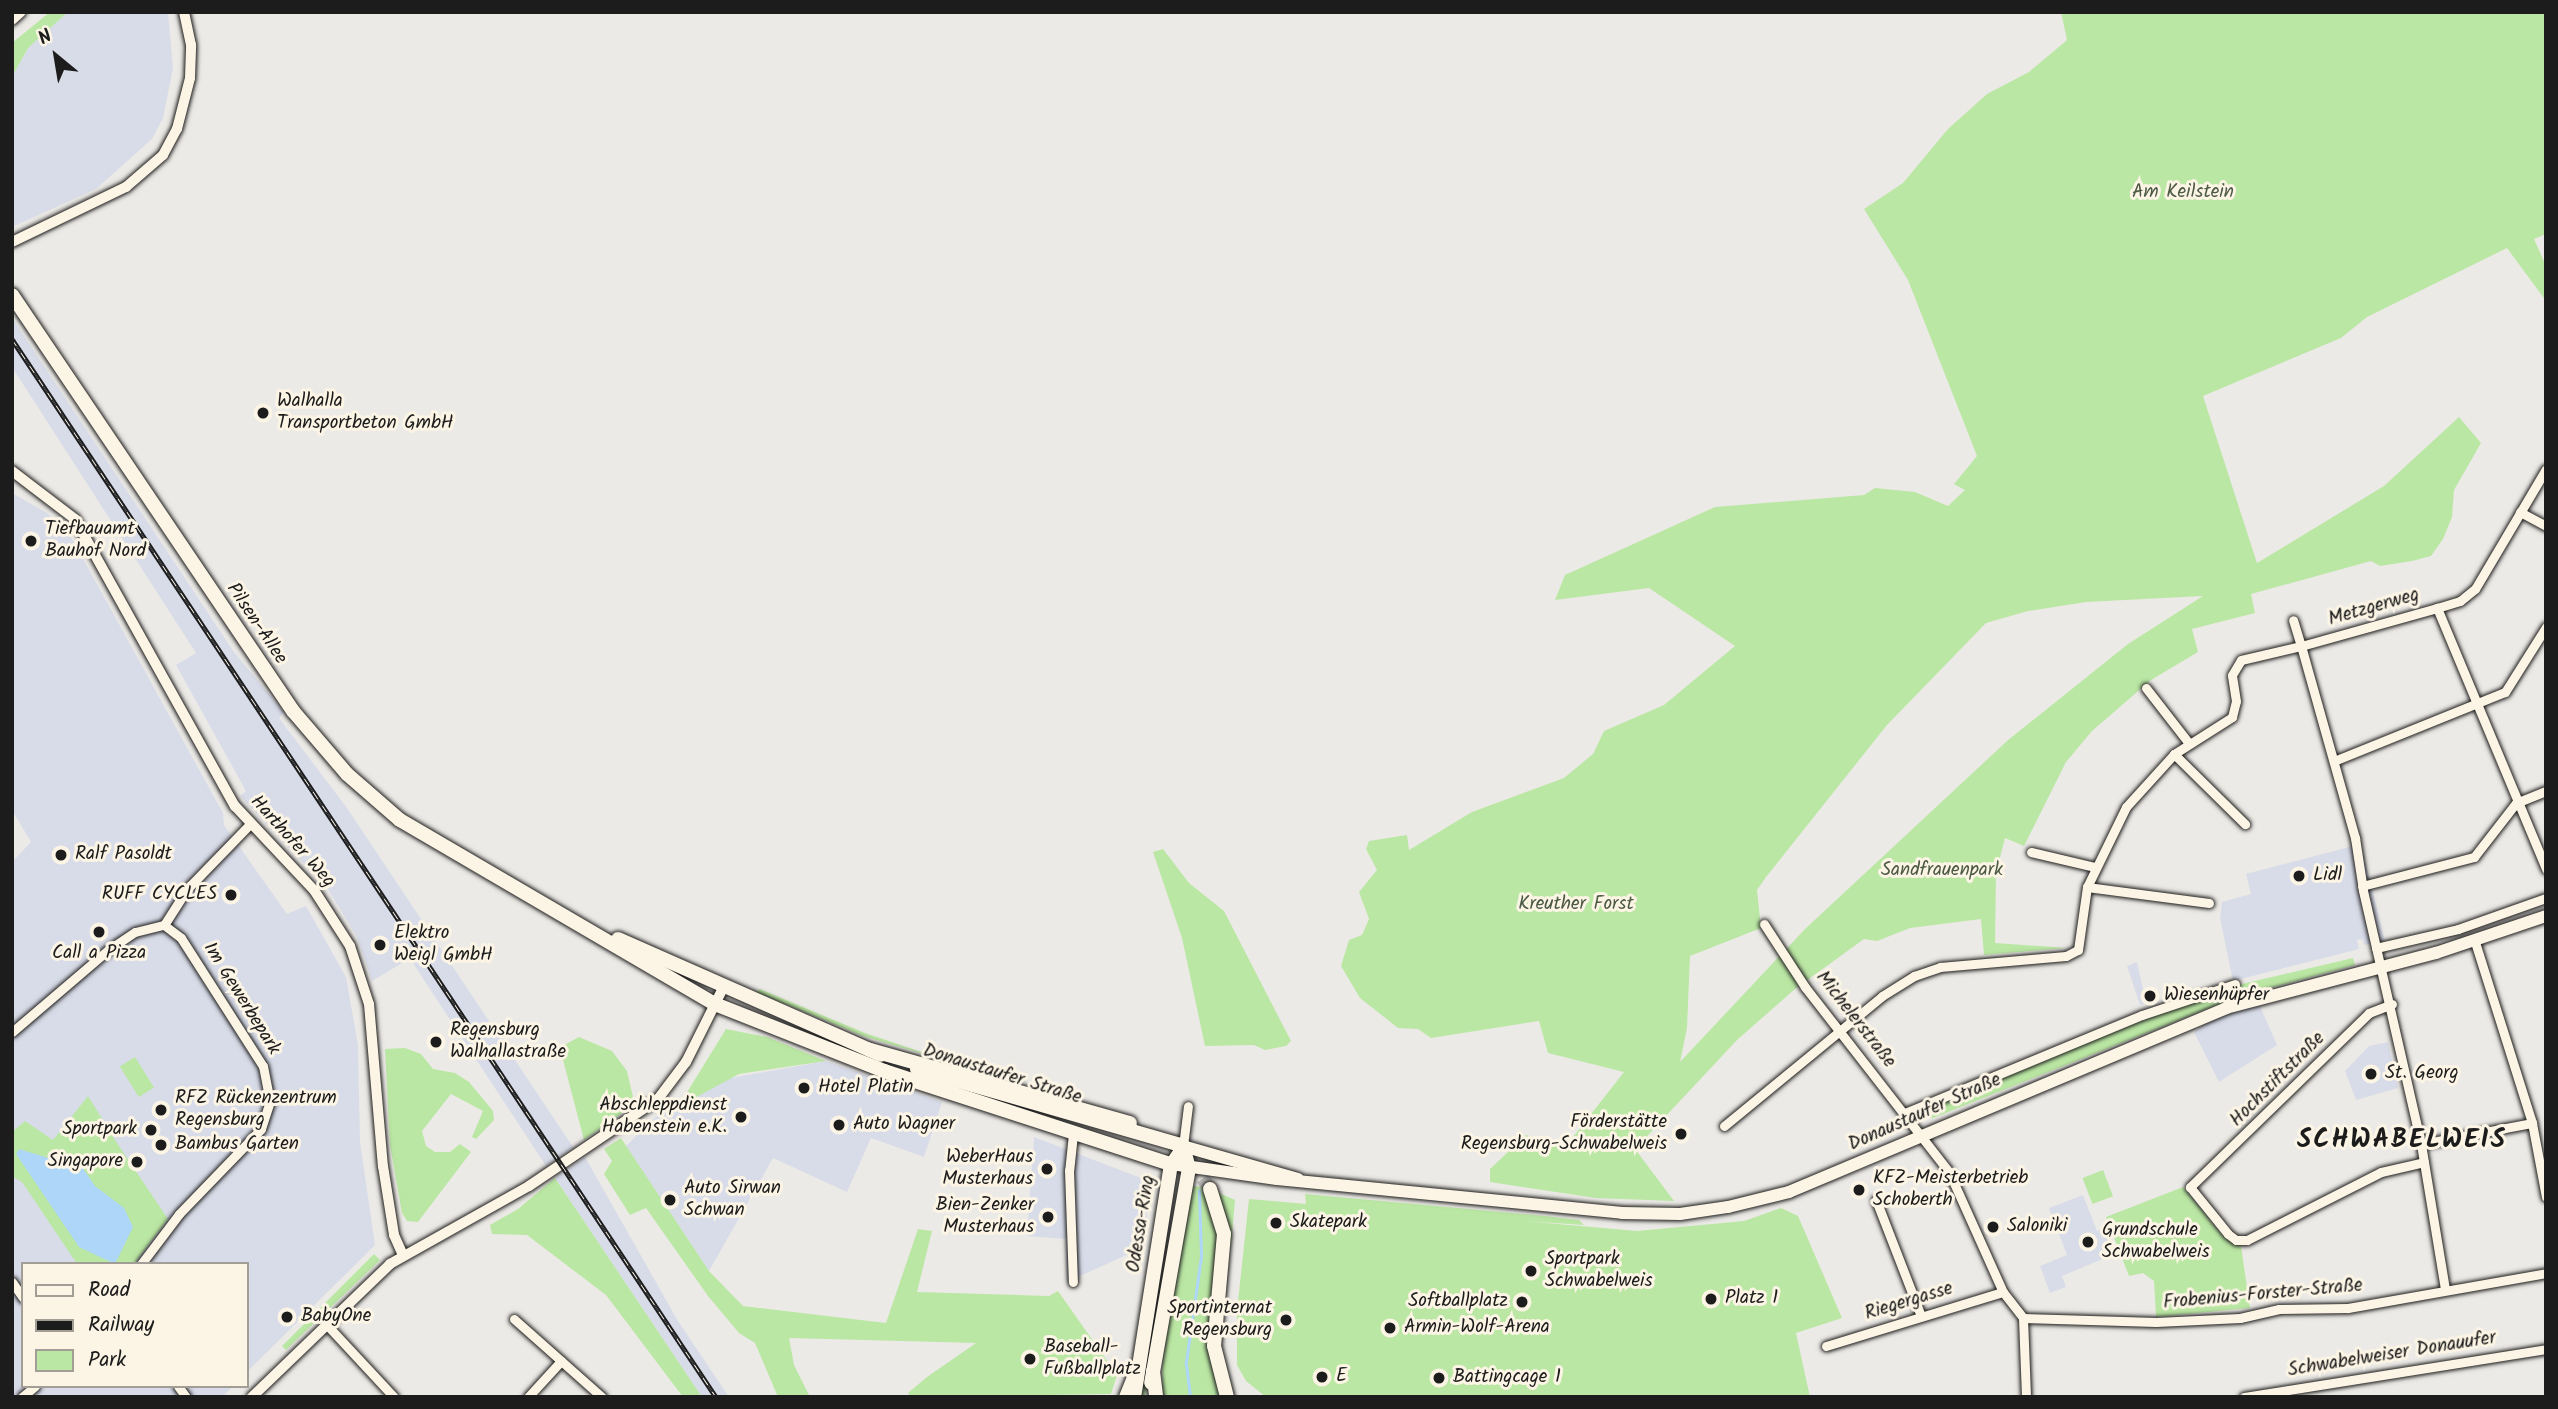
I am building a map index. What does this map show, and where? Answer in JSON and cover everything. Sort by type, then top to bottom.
[{"type":"main road","name":"Pilsen-Allee","points":[[12,295],[261,666],[323,750],[400,820],[715,1004]]},
{"type":"main road","name":"Pilsen-Allee","points":[[541,903],[724,986]]},
{"type":"main road","name":"Donaustaufer Straße","points":[[715,1004],[805,1042],[1073,1134],[1188,1168],[1622,1213],[1680,1214],[1789,1192],[1922,1134],[2247,1001],[2475,942],[2546,916]]},
{"type":"main road","name":"Donaustaufer Straße","points":[[724,986],[811,1026],[957,1084],[1298,1179]]},
{"type":"main road","points":[[805,1042],[811,1026]]},
{"type":"main road","points":[[870,1050],[1129,1123]]},
{"type":"main road","name":"Odessa-Ring","points":[[1134,1397],[1171,1164],[1183,1146]]},
{"type":"main road","name":"Odessa-Ring","points":[[1149,1397],[1188,1168],[1183,1146]]},
{"type":"main road","points":[[1210,1189],[1224,1234],[1214,1346],[1227,1397]]},
{"type":"main road","points":[[1125,1397],[1138,1364]]},
{"type":"main road","points":[[1153,1371],[1156,1397]]},
{"type":"street","points":[[12,20],[21,12]]},
{"type":"street","points":[[12,242],[126,187],[163,155],[177,129],[190,78],[191,46],[184,12]]},
{"type":"street","points":[[2437,608],[2460,601],[2475,589],[2546,469]]},
{"type":"street","name":"Harthofer Weg","points":[[12,471],[67,510],[86,536],[231,800],[249,825],[325,904],[358,966],[373,1028],[388,1201],[403,1255]]},
{"type":"street","points":[[2520,512],[2546,526]]},
{"type":"street","name":"Metzgerweg","points":[[2188,742],[2232,717],[2236,701],[2232,675],[2241,660],[2437,608],[2475,705],[2546,869]]},
{"type":"street","points":[[2293,620],[2355,838],[2362,886],[2392,1004],[2421,1144],[2445,1289]]},
{"type":"street","points":[[2334,761],[2475,705],[2510,688],[2546,627]]},
{"type":"street","points":[[1724,1126],[1891,990],[1926,971],[2072,954],[2082,943],[2087,887],[2126,807],[2188,742],[2146,688]]},
{"type":"street","points":[[2174,754],[2245,824]]},
{"type":"street","points":[[2362,886],[2474,857],[2516,803],[2546,792]]},
{"type":"street","points":[[12,1032],[108,950],[135,932],[164,925],[187,889],[249,825]]},
{"type":"street","points":[[2031,852],[2095,867]]},
{"type":"street","points":[[2087,887],[2209,903]]},
{"type":"street","points":[[2376,948],[2458,929],[2546,898]]},
{"type":"street","name":"Michelerstraße","points":[[1765,924],[1841,1032],[1949,1172],[2003,1292],[2023,1318]]},
{"type":"street","name":"Im Gewerbepark","points":[[143,1262],[179,1214],[256,1136],[270,1101],[263,1066],[181,938],[164,925]]},
{"type":"street","points":[[2475,942],[2532,1123],[2546,1197]]},
{"type":"street","name":"Donaustaufer Straße","points":[[1905,1113],[2142,1015],[2235,984]]},
{"type":"street","points":[[252,1397],[403,1255],[529,1186],[658,1099],[673,1083],[724,986]]},
{"type":"street","name":"Hochstiftstraße","points":[[2392,1004],[2369,1013],[2190,1186],[2228,1234],[2236,1240],[2247,1240],[2381,1172],[2424,1162]]},
{"type":"street","points":[[1183,1146],[1188,1105]]},
{"type":"street","points":[[2421,1144],[2532,1123]]},
{"type":"street","name":"Donaustaufer Straße","points":[[1073,1134],[1069,1170],[1073,1282]]},
{"type":"street","points":[[1876,1200],[1922,1316]]},
{"type":"street","name":"Frobenius-Forster-Straße","points":[[2023,1318],[2156,1322],[2240,1318],[2279,1309],[2348,1308],[2546,1273]]},
{"type":"street","name":"Riegergasse","points":[[1826,1346],[2003,1292]]},
{"type":"street","points":[[2023,1318],[2026,1397]]},
{"type":"street","points":[[514,1319],[602,1397]]},
{"type":"street","points":[[327,1325],[394,1397]]},
{"type":"street","name":"Schwabelweiser Donauufer","points":[[2244,1397],[2546,1349]]},
{"type":"street","points":[[528,1397],[561,1361]]},
{"type":"shaded area","points":[[68,12],[168,12],[173,68],[163,118],[152,139],[96,189],[12,227],[12,77],[28,48]]},
{"type":"shaded area","points":[[12,318],[234,652],[284,712],[279,718],[347,808],[573,1147],[546,1166],[403,948],[400,950],[407,960],[372,981],[357,937],[328,889],[240,796],[246,791],[176,665],[196,653],[12,367]]},
{"type":"shaded area","points":[[12,493],[47,513],[71,537],[223,813],[224,825],[287,914],[306,906],[346,977],[358,1045],[360,1142],[375,1245],[248,1371],[248,1262],[21,1262],[21,1388],[231,1388],[222,1397],[12,1397],[12,862],[31,842],[12,810]]},
{"type":"shaded area","points":[[2361,844],[2385,941],[2364,945],[2363,939],[2357,940],[2359,949],[2233,981],[2220,918],[2222,902],[2251,894],[2246,874]]},
{"type":"shaded area","points":[[2137,962],[2146,1003],[2140,1005],[2127,966]]},
{"type":"shaded area","points":[[2259,1004],[2277,1045],[2219,1082],[2194,1032],[2209,1021]]},
{"type":"shaded area","name":"St. Georg","points":[[2388,1042],[2398,1088],[2356,1100],[2345,1071],[2369,1046]]},
{"type":"shaded area","points":[[826,1061],[942,1102],[924,1157],[871,1138],[847,1192],[773,1158],[709,1271],[626,1146],[661,1112],[725,1079]]},
{"type":"shaded area","points":[[1034,1137],[1141,1178],[1148,1201],[1144,1247],[1067,1282],[1066,1239],[1027,1236]]},
{"type":"shaded area","points":[[585,1157],[678,1321],[729,1397],[702,1397],[555,1178]]},
{"type":"shaded area","name":"Grundschule Schwabelweis","points":[[2083,1195],[2097,1231],[2107,1227],[2117,1253],[2062,1276],[2066,1287],[2050,1293],[2040,1266],[2067,1255],[2049,1208]]},
{"type":"green space","points":[[50,12],[68,12],[28,48],[12,77],[12,43]]},
{"type":"green space","name":"Kreuther Forst","points":[[2061,12],[2546,12],[2546,234],[2534,239],[2546,266],[2546,301],[2507,248],[2367,317],[2341,338],[2203,396],[2257,563],[2384,486],[2459,417],[2481,443],[2454,490],[2452,517],[2443,539],[2431,556],[2380,566],[2371,561],[2251,594],[2255,613],[2192,629],[2198,652],[2151,680],[2092,731],[2066,762],[2024,846],[2005,838],[1996,873],[1995,943],[2067,948],[1984,955],[1981,919],[1910,928],[1877,941],[1864,939],[1795,989],[1737,1040],[1635,1149],[1674,1201],[1596,1198],[1490,1182],[1490,1169],[1526,1135],[1566,1146],[1624,1072],[1548,1053],[1539,1021],[1431,1038],[1418,1029],[1398,1028],[1360,998],[1341,966],[1349,940],[1362,935],[1369,919],[1359,892],[1377,870],[1366,849],[1369,841],[1407,835],[1409,850],[1472,812],[1564,778],[1593,754],[1604,731],[1664,705],[1735,646],[1649,588],[1555,600],[1565,575],[1715,507],[1864,495],[1875,488],[1915,492],[1948,506],[1965,490],[1954,484],[1977,456],[1908,280],[1864,209],[1903,183],[1948,129],[1987,94],[2029,72],[2067,40]],"holes":[[[2203,596],[2128,644],[2007,741],[1804,930],[1680,1062],[1687,1028],[1690,956],[1761,928],[1757,890],[1766,877],[1887,725],[1986,623],[2028,611],[2086,602]]]},
{"type":"green space","points":[[1163,849],[1189,883],[1224,911],[1291,1041],[1286,1046],[1265,1050],[1254,1045],[1205,1046],[1182,938],[1153,852]]},
{"type":"green space","points":[[2353,958],[2355,965],[2237,997],[1933,1118],[1921,1117],[1919,1112],[2027,1064],[2163,1012],[2246,983]]},
{"type":"green space","points":[[760,989],[865,1033],[957,1064],[863,1036],[756,992]]},
{"type":"green space","points":[[726,1029],[767,1037],[826,1061],[739,1074],[678,1107]]},
{"type":"green space","points":[[579,1037],[612,1051],[627,1071],[633,1097],[625,1111],[584,1140],[562,1056],[566,1044]]},
{"type":"green space","points":[[405,1048],[421,1054],[433,1069],[455,1073],[469,1082],[493,1111],[494,1120],[476,1139],[472,1137],[483,1111],[451,1094],[422,1131],[426,1146],[435,1152],[450,1152],[460,1144],[471,1152],[418,1222],[407,1221],[402,1213],[390,1145],[385,1049]]},
{"type":"green space","points":[[135,1057],[154,1088],[139,1097],[120,1067]]},
{"type":"green space","points":[[88,1096],[103,1120],[98,1124],[103,1130],[107,1128],[168,1219],[136,1262],[76,1262],[22,1182],[12,1176],[12,1132],[25,1121],[53,1140]]},
{"type":"green space","points":[[621,1138],[709,1271],[743,1306],[886,1323],[918,1229],[932,1231],[917,1292],[1049,1296],[1058,1291],[1117,1375],[1111,1394],[911,1397],[908,1393],[927,1377],[976,1343],[789,1338],[794,1365],[810,1397],[778,1397],[755,1343],[739,1333],[708,1296],[646,1208],[630,1215],[604,1174],[612,1161],[604,1149]]},
{"type":"green space","points":[[2103,1170],[2113,1196],[2092,1204],[2082,1178]]},
{"type":"green space","points":[[555,1178],[702,1397],[683,1397],[606,1295],[527,1235],[492,1234],[490,1225],[518,1209]]},
{"type":"green space","points":[[1173,1183],[1145,1397],[1141,1397]]},
{"type":"green space","points":[[1193,1186],[1203,1187],[1219,1239],[1209,1342],[1222,1397],[1162,1397],[1163,1346]]},
{"type":"green space","points":[[2183,1187],[2222,1235],[2241,1246],[2250,1308],[2156,1317],[2154,1281],[2143,1273],[2129,1276],[2106,1217]]},
{"type":"green space","points":[[1217,1192],[1235,1200],[1231,1246],[1227,1219]]},
{"type":"green space","name":"Sportpark Schwabelweis","points":[[1305,1194],[1545,1216],[1579,1220],[1584,1225],[1524,1221],[1637,1231],[1744,1221],[1781,1208],[1798,1216],[1842,1318],[1796,1333],[1810,1397],[1266,1397],[1246,1381],[1237,1365],[1237,1311],[1249,1199],[1306,1204]]},
{"type":"green space","points":[[374,1254],[380,1260],[286,1350],[282,1346]]},
{"type":"water","points":[[19,1149],[55,1160],[75,1157],[95,1186],[124,1208],[133,1227],[116,1262],[79,1247],[16,1154]]},
{"type":"waterway","points":[[1190,1397],[1186,1362],[1201,1256],[1199,1191]]},
{"type":"tunnel","points":[[1191,1161],[1210,1189]]},
{"type":"railway","points":[[12,339],[716,1397]]},
{"type":"place","name":"Walhalla Transportbeton GmbH","points":[[263,413]]},
{"type":"place","name":"Tiefbauamt Bauhof Nord","points":[[31,541]]},
{"type":"place","name":"Ralf Pasoldt","points":[[61,855]]},
{"type":"place","name":"Lidl","points":[[2299,876]]},
{"type":"place","name":"RUFF CYCLES","points":[[231,895]]},
{"type":"place","name":"Call a Pizza","points":[[99,932]]},
{"type":"place","name":"Elektro Weigl GmbH","points":[[380,945]]},
{"type":"place","name":"Wiesenhüpfer","points":[[2150,996]]},
{"type":"place","name":"Regensburg Walhallastraße","points":[[436,1042]]},
{"type":"place","name":"St. Georg","points":[[2371,1074]]},
{"type":"place","name":"Hotel Platin","points":[[804,1088]]},
{"type":"place","name":"RFZ Rückenzentrum Regensburg","points":[[161,1110]]},
{"type":"place","name":"Abschleppdienst Habenstein e.K.","points":[[741,1117]]},
{"type":"place","name":"Auto Wagner","points":[[839,1125]]},
{"type":"place","name":"Sportpark","points":[[151,1130]]},
{"type":"place","name":"Förderstätte Regensburg-Schwabelweis","points":[[1681,1134]]},
{"type":"place","name":"Bambus Garten","points":[[161,1145]]},
{"type":"place","name":"Singapore","points":[[137,1162]]},
{"type":"place","name":"WeberHaus Musterhaus","points":[[1047,1169]]},
{"type":"place","name":"KFZ-Meisterbetrieb Schoberth","points":[[1859,1190]]},
{"type":"place","name":"Auto Sirwan Schwan","points":[[670,1200]]},
{"type":"place","name":"Bien-Zenker Musterhaus","points":[[1048,1217]]},
{"type":"place","name":"Skatepark","points":[[1276,1223]]},
{"type":"place","name":"Saloniki","points":[[1993,1227]]},
{"type":"place","name":"Grundschule Schwabelweis","points":[[2088,1242]]},
{"type":"place","name":"Sportpark Schwabelweis","points":[[1531,1271]]},
{"type":"place","name":"Platz 1","points":[[1711,1299]]},
{"type":"place","name":"Softballplatz","points":[[1522,1302]]},
{"type":"place","name":"BabyOne","points":[[287,1317]]},
{"type":"place","name":"Sportinternat Regensburg","points":[[1286,1320]]},
{"type":"place","name":"Armin-Wolf-Arena","points":[[1390,1328]]},
{"type":"place","name":"Baseball- Fußballplatz","points":[[1030,1359]]},
{"type":"place","name":"E","points":[[1322,1377]]},
{"type":"place","name":"Battingcage 1","points":[[1439,1378]]},
{"type":"district","name":"SCHWABELWEIS","points":[[2402,1141]]},
{"type":"park label","name":"Am Keilstein","points":[[2183,193]]},
{"type":"park label","name":"Sandfrauenpark","points":[[1942,871]]}]
